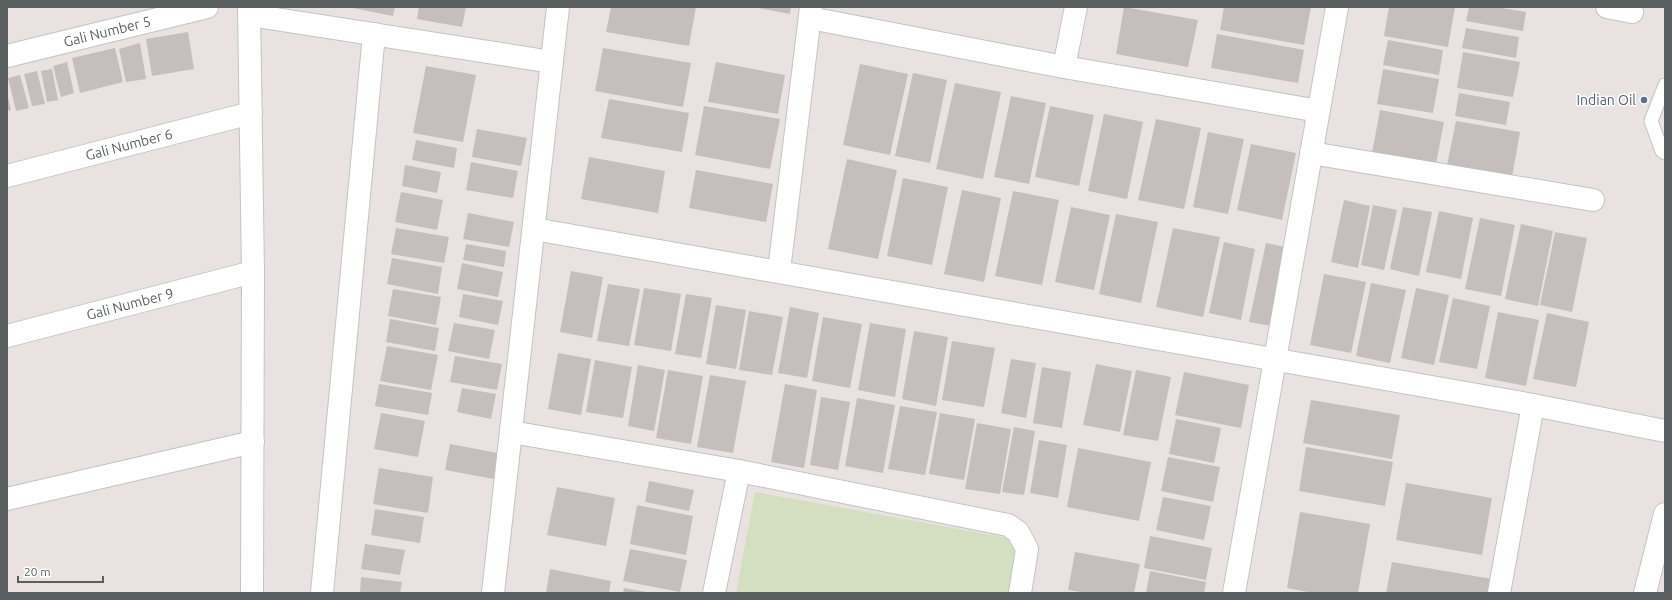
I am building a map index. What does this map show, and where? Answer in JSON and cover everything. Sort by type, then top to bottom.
[{"type":"street","name":"Gali Number 5","points":[[7,56],[207,7]]},
{"type":"street","points":[[493,593],[558,7]]},
{"type":"street","points":[[1064,67],[1076,7]]},
{"type":"street","points":[[1234,593],[1337,7]]},
{"type":"street","points":[[1607,7],[1632,12]]},
{"type":"street","points":[[252,593],[253,272],[250,11],[374,34],[552,62]]},
{"type":"street","points":[[779,272],[811,13],[1064,67],[1319,111]]},
{"type":"street","points":[[322,593],[374,34]]},
{"type":"street","name":"Gali Number 6","points":[[7,176],[250,113]]},
{"type":"street","points":[[1311,154],[1593,200]]},
{"type":"street","points":[[534,229],[1533,405],[1665,431]]},
{"type":"street","name":"Gali Number 9","points":[[7,336],[253,272]]},
{"type":"street","points":[[1499,593],[1533,405]]},
{"type":"street","points":[[511,432],[739,471],[1008,525],[1018,532],[1027,549],[1020,593]]},
{"type":"street","points":[[7,499],[253,442]]},
{"type":"street","points":[[714,593],[739,471]]},
{"type":"street","points":[[1645,593],[1665,514]]},
{"type":"lane","points":[[1665,85],[1651,121],[1662,151],[1665,153]]},
{"type":"green space","points":[[755,492],[1019,540],[1009,593],[736,593]]},
{"type":"building","points":[[348,7],[395,7],[393,16]]},
{"type":"building","points":[[419,7],[466,7],[462,27],[417,19]]},
{"type":"building","points":[[611,7],[696,7],[689,46],[606,32]]},
{"type":"building","points":[[753,7],[791,7],[790,14]]},
{"type":"building","points":[[1124,7],[1198,20],[1188,67],[1116,54]]},
{"type":"building","points":[[1224,7],[1311,7],[1304,45],[1220,30]]},
{"type":"building","points":[[1389,7],[1455,7],[1448,47],[1384,36]]},
{"type":"building","points":[[1469,7],[1496,7],[1526,12],[1523,31],[1466,21]]},
{"type":"building","points":[[1466,28],[1519,37],[1516,58],[1462,48]]},
{"type":"building","points":[[188,32],[194,69],[152,76],[146,39]]},
{"type":"building","points":[[1217,34],[1304,50],[1298,83],[1211,68]]},
{"type":"building","points":[[1388,40],[1443,50],[1439,75],[1383,65]]},
{"type":"building","points":[[140,43],[146,79],[126,82],[119,49]]},
{"type":"building","points":[[115,48],[123,82],[80,93],[72,58]]},
{"type":"building","points":[[603,48],[691,63],[683,107],[595,91]]},
{"type":"building","points":[[1463,52],[1520,62],[1513,97],[1457,88]]},
{"type":"building","points":[[67,62],[74,93],[61,97],[53,66]]},
{"type":"building","points":[[716,62],[785,75],[778,114],[708,102]]},
{"type":"building","points":[[860,64],[908,74],[890,155],[843,145]]},
{"type":"building","points":[[426,66],[476,75],[463,142],[413,133]]},
{"type":"building","points":[[52,69],[58,100],[47,102],[41,71]]},
{"type":"building","points":[[1383,69],[1439,79],[1433,113],[1377,104]]},
{"type":"building","points":[[37,71],[45,104],[32,106],[24,74]]},
{"type":"building","points":[[913,73],[947,80],[930,163],[895,156]]},
{"type":"building","points":[[20,75],[29,108],[16,111],[8,78]]},
{"type":"building","points":[[955,83],[1001,92],[983,179],[936,169]]},
{"type":"building","points":[[7,93],[11,110],[7,111]]},
{"type":"building","points":[[1459,93],[1510,102],[1506,125],[1455,116]]},
{"type":"building","points":[[1011,96],[1046,103],[1029,184],[994,177]]},
{"type":"building","points":[[609,99],[689,113],[682,152],[601,138]]},
{"type":"building","points":[[704,106],[780,119],[770,169],[695,155]]},
{"type":"building","points":[[1050,106],[1094,115],[1079,186],[1035,177]]},
{"type":"building","points":[[1380,110],[1444,122],[1436,164],[1372,153]]},
{"type":"building","points":[[1104,114],[1143,122],[1127,199],[1088,191]]},
{"type":"building","points":[[1156,119],[1201,128],[1184,209],[1138,200]]},
{"type":"building","points":[[1456,121],[1520,132],[1512,177],[1447,165]]},
{"type":"building","points":[[477,129],[527,138],[521,166],[472,157]]},
{"type":"building","points":[[1208,132],[1244,139],[1228,214],[1193,207]]},
{"type":"building","points":[[416,140],[457,148],[454,168],[412,160]]},
{"type":"building","points":[[1251,144],[1296,153],[1282,220],[1237,210]]},
{"type":"building","points":[[589,157],[665,171],[658,213],[581,199]]},
{"type":"building","points":[[847,159],[897,170],[878,259],[828,249]]},
{"type":"building","points":[[471,162],[518,171],[513,198],[466,190]]},
{"type":"building","points":[[405,165],[441,172],[437,193],[402,186]]},
{"type":"building","points":[[696,170],[773,184],[766,222],[689,208]]},
{"type":"building","points":[[903,178],[948,187],[932,265],[887,256]]},
{"type":"building","points":[[962,190],[1001,198],[984,282],[944,274]]},
{"type":"building","points":[[1013,191],[1059,200],[1042,285],[995,276]]},
{"type":"building","points":[[401,192],[443,200],[437,230],[395,222]]},
{"type":"building","points":[[1344,200],[1370,206],[1358,268],[1331,262]]},
{"type":"building","points":[[1373,205],[1397,210],[1384,270],[1361,265]]},
{"type":"building","points":[[1071,207],[1110,215],[1094,290],[1055,282]]},
{"type":"building","points":[[1403,207],[1432,212],[1419,276],[1390,269]]},
{"type":"building","points":[[1439,211],[1473,218],[1461,279],[1426,272]]},
{"type":"building","points":[[468,213],[514,222],[509,247],[463,239]]},
{"type":"building","points":[[1116,214],[1158,222],[1141,303],[1099,294]]},
{"type":"building","points":[[1480,218],[1515,225],[1501,296],[1465,289]]},
{"type":"building","points":[[1521,224],[1553,231],[1538,306],[1505,299]]},
{"type":"building","points":[[396,228],[449,237],[444,263],[391,254]]},
{"type":"building","points":[[1173,228],[1220,237],[1203,317],[1156,307]]},
{"type":"building","points":[[1555,232],[1587,238],[1572,312],[1540,305]]},
{"type":"building","points":[[1224,242],[1255,249],[1241,320],[1209,313]]},
{"type":"building","points":[[1266,243],[1294,249],[1277,327],[1249,322]]},
{"type":"building","points":[[466,244],[506,251],[504,267],[463,260]]},
{"type":"building","points":[[392,258],[442,267],[438,294],[387,284]]},
{"type":"building","points":[[462,263],[503,272],[498,297],[457,289]]},
{"type":"building","points":[[571,271],[603,277],[592,338],[560,332]]},
{"type":"building","points":[[1324,274],[1366,282],[1351,353],[1310,345]]},
{"type":"building","points":[[1371,283],[1406,290],[1390,363],[1356,356]]},
{"type":"building","points":[[608,284],[640,289],[629,346],[597,341]]},
{"type":"building","points":[[644,288],[681,294],[671,351],[634,345]]},
{"type":"building","points":[[1416,288],[1449,295],[1434,365],[1401,358]]},
{"type":"building","points":[[393,289],[441,297],[436,325],[388,316]]},
{"type":"building","points":[[463,294],[503,301],[498,325],[459,317]]},
{"type":"building","points":[[686,294],[712,298],[701,358],[675,354]]},
{"type":"building","points":[[1453,298],[1490,306],[1477,369],[1439,362]]},
{"type":"building","points":[[716,305],[746,310],[736,369],[706,364]]},
{"type":"building","points":[[790,307],[819,313],[807,378],[778,373]]},
{"type":"building","points":[[749,311],[783,317],[772,375],[739,370]]},
{"type":"building","points":[[1498,312],[1539,320],[1526,386],[1485,378]]},
{"type":"building","points":[[1547,313],[1589,322],[1576,387],[1533,379]]},
{"type":"building","points":[[823,317],[862,324],[850,388],[812,381]]},
{"type":"building","points":[[390,319],[439,328],[435,351],[386,342]]},
{"type":"building","points":[[454,323],[495,330],[489,359],[448,351]]},
{"type":"building","points":[[870,323],[906,329],[895,397],[858,390]]},
{"type":"building","points":[[914,331],[948,337],[936,406],[902,399]]},
{"type":"building","points":[[952,341],[995,348],[984,407],[942,400]]},
{"type":"building","points":[[387,346],[438,355],[431,390],[380,381]]},
{"type":"building","points":[[558,353],[591,359],[581,415],[548,409]]},
{"type":"building","points":[[455,356],[502,364],[497,390],[450,382]]},
{"type":"building","points":[[1011,359],[1036,363],[1026,418],[1001,413]]},
{"type":"building","points":[[595,360],[632,367],[623,418],[586,412]]},
{"type":"building","points":[[1096,364],[1132,371],[1120,432],[1083,425]]},
{"type":"building","points":[[638,365],[665,370],[654,431],[628,426]]},
{"type":"building","points":[[1042,367],[1071,372],[1062,428],[1033,423]]},
{"type":"building","points":[[668,370],[703,376],[691,444],[656,438]]},
{"type":"building","points":[[1136,370],[1171,377],[1158,441],[1123,435]]},
{"type":"building","points":[[1184,372],[1249,385],[1241,428],[1175,415]]},
{"type":"building","points":[[710,375],[746,381],[733,453],[697,447]]},
{"type":"building","points":[[379,384],[432,393],[428,415],[375,406]]},
{"type":"building","points":[[785,384],[817,390],[804,468],[771,462]]},
{"type":"building","points":[[462,388],[496,394],[491,419],[457,412]]},
{"type":"building","points":[[821,397],[850,402],[838,470],[810,465]]},
{"type":"building","points":[[857,398],[895,405],[883,473],[845,466]]},
{"type":"building","points":[[1311,400],[1400,415],[1392,459],[1303,443]]},
{"type":"building","points":[[900,406],[937,412],[925,475],[888,469]]},
{"type":"building","points":[[381,413],[425,421],[418,457],[374,449]]},
{"type":"building","points":[[940,413],[975,419],[964,480],[929,474]]},
{"type":"building","points":[[1176,419],[1221,428],[1214,463],[1169,454]]},
{"type":"building","points":[[977,423],[1011,429],[1000,494],[965,489]]},
{"type":"building","points":[[1014,427],[1035,431],[1024,495],[1002,492]]},
{"type":"building","points":[[1039,440],[1067,445],[1058,498],[1030,493]]},
{"type":"building","points":[[450,444],[498,453],[494,479],[445,470]]},
{"type":"building","points":[[1306,447],[1393,462],[1385,506],[1299,491]]},
{"type":"building","points":[[1078,448],[1151,462],[1139,521],[1067,507]]},
{"type":"building","points":[[1168,457],[1220,467],[1213,502],[1161,491]]},
{"type":"building","points":[[379,468],[433,477],[428,513],[373,504]]},
{"type":"building","points":[[649,481],[694,490],[689,511],[645,502]]},
{"type":"building","points":[[1406,483],[1492,498],[1482,555],[1396,540]]},
{"type":"building","points":[[557,487],[615,498],[606,546],[547,535]]},
{"type":"building","points":[[1163,497],[1211,506],[1204,540],[1156,530]]},
{"type":"building","points":[[637,505],[693,516],[686,555],[630,544]]},
{"type":"building","points":[[375,509],[424,517],[420,543],[371,535]]},
{"type":"building","points":[[1300,512],[1370,524],[1358,593],[1314,593],[1287,588]]},
{"type":"building","points":[[1150,536],[1212,548],[1206,580],[1144,568]]},
{"type":"building","points":[[365,544],[405,550],[400,575],[361,569]]},
{"type":"building","points":[[630,549],[687,560],[680,592],[623,581]]},
{"type":"building","points":[[1075,552],[1140,564],[1134,593],[1086,593],[1068,590]]},
{"type":"building","points":[[1392,562],[1492,579],[1489,593],[1386,593]]},
{"type":"building","points":[[550,569],[611,581],[609,593],[546,593]]},
{"type":"building","points":[[1150,571],[1206,582],[1204,593],[1146,593]]},
{"type":"building","points":[[361,577],[402,582],[400,593],[360,593]]},
{"type":"building","points":[[624,588],[646,592],[646,593],[623,593]]},
{"type":"place","name":"Indian Oil","points":[[1644,100]]}]
